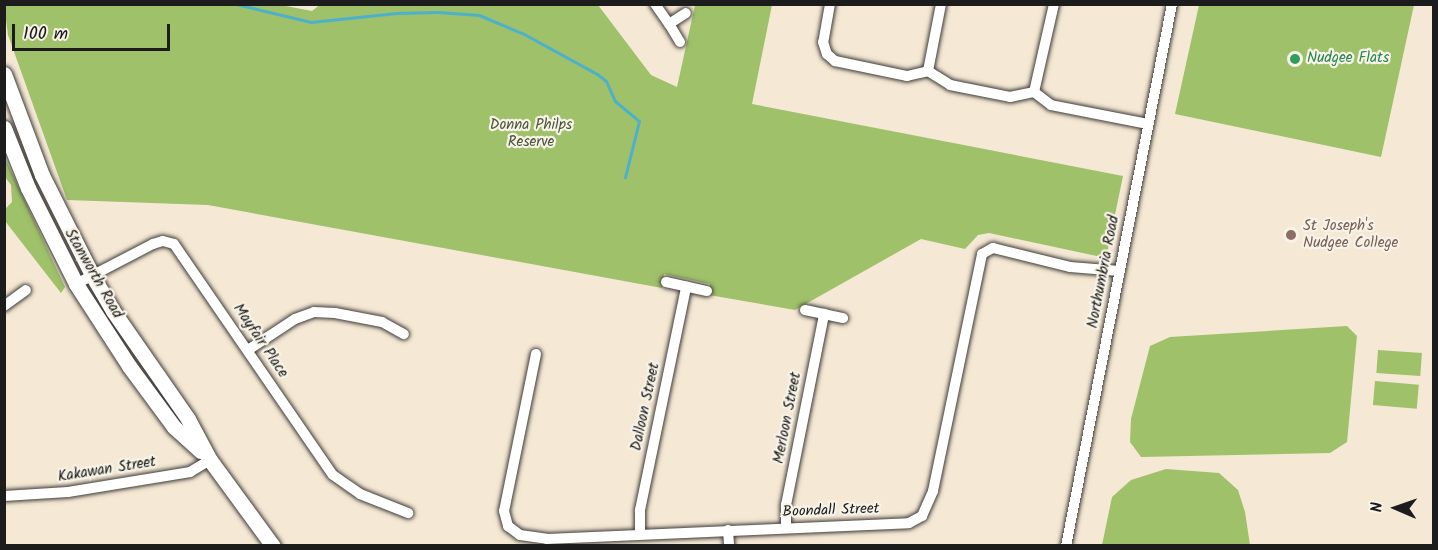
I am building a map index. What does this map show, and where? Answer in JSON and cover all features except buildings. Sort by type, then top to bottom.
[{"type":"main road","name":"Stanworth Road","points":[[4,74],[42,175],[92,275],[118,319],[188,418],[210,460],[273,546]]},
{"type":"main road","name":"Stanworth Road","points":[[4,128],[28,188],[76,284],[129,366],[174,427],[210,460]]},
{"type":"street","points":[[655,4],[680,42]]},
{"type":"street","points":[[830,4],[823,42],[830,58],[903,75],[928,70],[950,85],[1010,97],[1034,92],[1052,105],[1149,124]]},
{"type":"street","points":[[928,70],[941,4]]},
{"type":"street","points":[[1034,92],[1054,4]]},
{"type":"street","name":"Northumbria Road","points":[[1066,546],[1172,4]]},
{"type":"street","points":[[669,24],[686,13]]},
{"type":"street","name":"Mayfair Place","points":[[76,284],[153,244],[163,241],[174,244],[333,475],[360,494],[408,513]]},
{"type":"street","name":"Boondall Street","points":[[536,354],[504,511],[508,526],[520,535],[535,538],[909,523],[927,511],[933,491],[978,262],[985,251],[993,248],[1070,267],[1120,271]]},
{"type":"street","points":[[666,282],[707,291]]},
{"type":"street","name":"Dalloon Street","points":[[640,534],[640,510],[686,286]]},
{"type":"street","points":[[4,306],[26,290]]},
{"type":"street","points":[[806,310],[843,318]]},
{"type":"street","points":[[248,350],[295,319],[314,312],[335,313],[382,322],[404,334]]},
{"type":"street","name":"Merloon Street","points":[[786,527],[786,505],[824,314]]},
{"type":"street","name":"Kakawan Street","points":[[4,496],[68,492],[190,472],[210,460]]},
{"type":"street","points":[[728,530],[729,546]]},
{"type":"green space","name":"Donna Philps Reserve","points":[[275,4],[312,11],[321,4],[598,5],[651,75],[677,87],[695,5],[772,5],[752,104],[1123,176],[1106,258],[989,233],[978,235],[965,249],[921,239],[795,310],[709,295],[710,284],[664,274],[662,288],[208,205],[67,200],[8,35],[4,5]]},
{"type":"green space","name":"Nudgee Flats","points":[[1199,5],[1414,5],[1381,157],[1175,114]]},
{"type":"green space","points":[[5,158],[65,287],[61,293],[5,221],[5,209],[12,202],[11,185],[5,177]]},
{"type":"green space","points":[[1347,326],[1357,336],[1347,442],[1330,453],[1141,457],[1130,442],[1131,419],[1150,346],[1170,337]]},
{"type":"green space","points":[[1378,350],[1422,353],[1420,376],[1376,373]]},
{"type":"green space","points":[[1375,381],[1419,385],[1417,409],[1373,405]]},
{"type":"green space","points":[[1166,469],[1219,473],[1238,490],[1245,512],[1250,545],[1102,545],[1112,497],[1131,480]]},
{"type":"waterway","points":[[236,4],[311,22],[397,13],[438,12],[479,15],[524,34],[597,74],[606,81],[615,101],[639,121],[625,177]]},
{"type":"place","name":"Nudgee Flats","points":[[1295,59]]},
{"type":"place","name":"St Joseph's Nudgee College","points":[[1291,235]]}]
